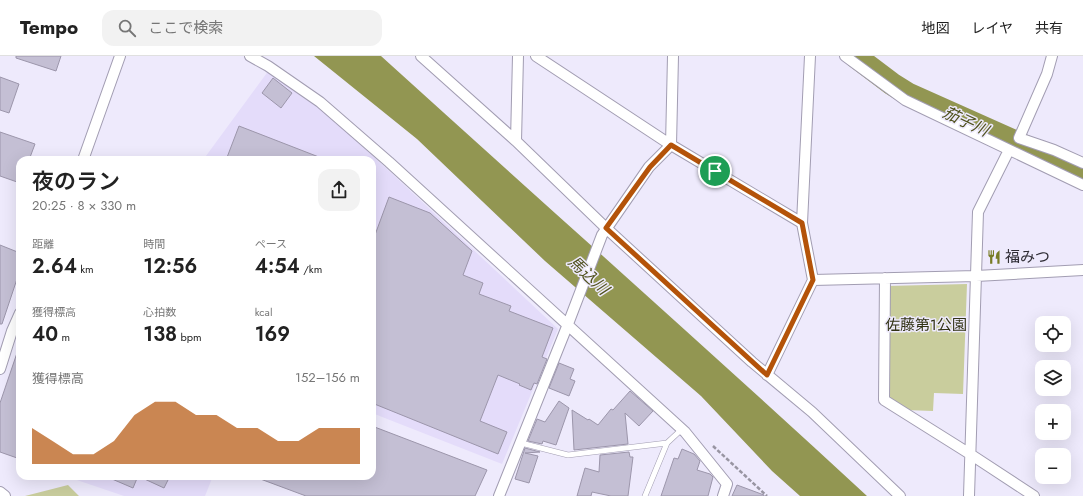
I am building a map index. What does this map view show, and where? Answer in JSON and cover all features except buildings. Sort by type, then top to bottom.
[{"type":"street","points":[[84,156],[120,56]]},
{"type":"street","points":[[250,56],[268,66],[320,102],[570,321],[682,429],[727,484],[723,496]]},
{"type":"street","points":[[421,56],[516,141],[604,232],[767,375],[812,412],[900,496]]},
{"type":"street","points":[[516,141],[518,56]]},
{"type":"street","points":[[536,56],[671,145],[802,223]]},
{"type":"street","points":[[499,496],[570,321],[604,232],[650,167],[671,145],[673,56]]},
{"type":"street","points":[[767,375],[813,280],[802,223],[810,56]]},
{"type":"street","points":[[845,56],[905,100],[1083,185]]},
{"type":"street","points":[[1052,56],[1047,74],[1019,138],[1054,150],[1083,163]]},
{"type":"street","points":[[969,496],[978,212],[1009,150]]},
{"type":"street","points":[[813,280],[976,276],[1083,270]]},
{"type":"street","points":[[885,278],[884,400],[1034,496]]},
{"type":"street","points":[[0,369],[16,322]]},
{"type":"street","points":[[0,492],[5,496]]},
{"type":"lane","points":[[645,496],[667,443],[682,429]]},
{"type":"lane","points":[[521,443],[568,455],[667,443]]},
{"type":"shaded area","points":[[269,70],[324,110],[373,156],[206,156]]},
{"type":"shaded area","points":[[376,159],[558,329],[502,464],[376,415]]},
{"type":"shaded area","points":[[77,480],[211,480],[205,496],[124,496]]},
{"type":"green space","name":"佐藤第1公園","points":[[967,284],[963,394],[934,393],[933,411],[905,410],[887,398],[887,286]]},
{"type":"green space","points":[[68,485],[79,496],[25,496]]},
{"type":"water","name":"馬込川","points":[[314,56],[381,56],[867,496],[800,496],[772,471],[701,396],[545,261],[417,139]]},
{"type":"waterway","name":"茄子川","points":[[855,56],[908,94],[1083,174]]},
{"type":"place","name":"福みつ","points":[[994,257]]},
{"type":"route","points":[[671,145],[715,171],[802,223],[813,280],[767,375],[606,228],[650,167],[671,145]]}]
